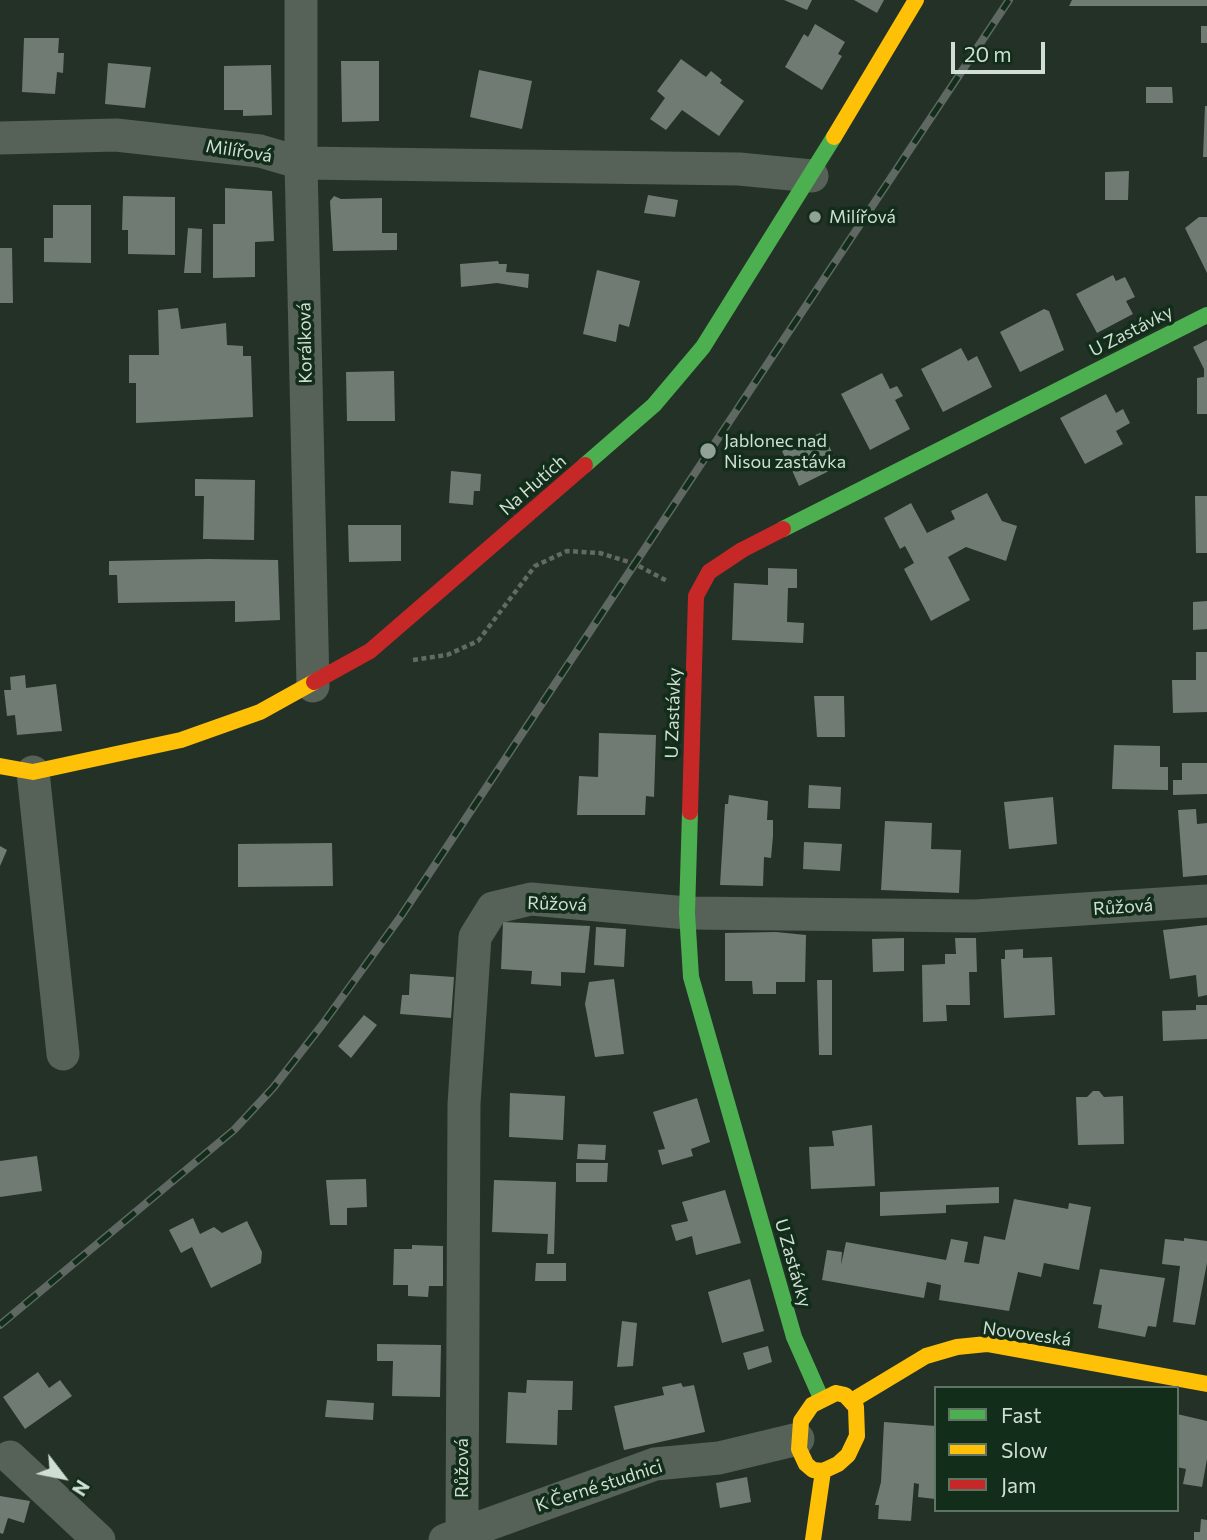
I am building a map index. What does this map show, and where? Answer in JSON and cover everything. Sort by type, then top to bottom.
[{"type":"street","name":"Korálková","points":[[301,0],[301,163],[313,686]]},
{"type":"street","name":"Na Hutích","points":[[0,766],[33,772],[181,740],[260,712],[313,686],[370,651],[653,405],[702,347],[813,176],[916,0]]},
{"type":"street","name":"Milířová","points":[[0,138],[116,135],[260,151],[301,163],[739,169],[813,176]]},
{"type":"street","name":"U Zastávky","points":[[821,1398],[794,1337],[691,977],[687,913],[696,596],[709,572],[742,550],[1207,315]]},
{"type":"street","points":[[33,772],[63,1054]]},
{"type":"street","name":"Růžová","points":[[453,1536],[464,1104],[475,937],[493,908],[531,899],[687,913],[975,916],[1207,901]]},
{"type":"street","name":"Novoveská","points":[[853,1400],[926,1356],[957,1347],[987,1344],[1207,1384]]},
{"type":"street","points":[[836,1393],[853,1400],[859,1422],[855,1443],[843,1460],[823,1471],[806,1464],[798,1439],[806,1412],[821,1398],[836,1393]]},
{"type":"street","name":"K Černé studnici","points":[[453,1536],[655,1464],[719,1458],[798,1439]]},
{"type":"street","points":[[10,1457],[99,1540]]},
{"type":"street","points":[[813,1540],[823,1471]]},
{"type":"path","points":[[408,661],[447,654],[478,640],[535,566],[567,551],[600,553],[635,564],[696,596]]},
{"type":"building","points":[[784,0],[812,0],[807,10]]},
{"type":"building","points":[[854,0],[884,0],[877,13]]},
{"type":"building","points":[[1072,0],[1207,0],[1207,6],[1069,6]]},
{"type":"building","points":[[815,24],[845,42],[838,54],[842,56],[822,90],[785,67],[804,34],[808,37]]},
{"type":"building","points":[[1201,26],[1207,26],[1207,43],[1201,43]]},
{"type":"building","points":[[24,38],[59,38],[58,53],[64,53],[63,73],[57,72],[55,94],[22,92]]},
{"type":"building","points":[[681,59],[706,77],[711,71],[722,80],[720,83],[744,101],[719,136],[682,110],[666,130],[650,119],[665,98],[657,91]]},
{"type":"building","points":[[341,61],[379,61],[379,121],[342,122]]},
{"type":"building","points":[[108,63],[151,67],[145,108],[105,104]]},
{"type":"building","points":[[271,65],[272,115],[243,116],[243,110],[224,110],[224,66]]},
{"type":"building","points":[[479,70],[532,81],[522,129],[470,117]]},
{"type":"building","points":[[1146,87],[1172,87],[1173,103],[1146,103]]},
{"type":"building","points":[[1205,106],[1207,157],[1203,157]]},
{"type":"building","points":[[1129,171],[1128,200],[1105,200],[1105,172]]},
{"type":"building","points":[[225,188],[272,191],[274,241],[255,242],[255,277],[213,278],[213,224],[225,224]]},
{"type":"building","points":[[648,195],[678,200],[675,217],[644,213]]},
{"type":"building","points":[[123,196],[175,197],[175,255],[128,254],[128,230],[122,230]]},
{"type":"building","points":[[334,196],[341,199],[382,198],[382,233],[397,233],[397,250],[333,251],[330,201]]},
{"type":"building","points":[[53,205],[91,205],[91,263],[44,262],[44,238],[53,238]]},
{"type":"building","points":[[1199,217],[1207,217],[1207,273],[1185,228]]},
{"type":"building","points":[[188,228],[202,229],[201,273],[184,273]]},
{"type":"building","points":[[0,248],[12,248],[13,303],[0,303]]},
{"type":"building","points":[[498,261],[499,264],[507,264],[506,272],[529,274],[528,288],[497,283],[461,287],[460,264]]},
{"type":"building","points":[[597,270],[640,281],[629,327],[619,324],[616,342],[583,334]]},
{"type":"building","points":[[1113,275],[1116,281],[1125,277],[1135,297],[1126,301],[1133,314],[1097,333],[1076,294]]},
{"type":"building","points":[[178,308],[181,329],[226,323],[227,345],[243,346],[243,356],[251,356],[253,417],[136,423],[136,383],[129,383],[129,355],[159,355],[158,310]]},
{"type":"building","points":[[1044,309],[1049,311],[1064,350],[1020,372],[1000,332]]},
{"type":"building","points":[[1207,340],[1207,414],[1197,414],[1197,378],[1204,377],[1204,369],[1193,347]]},
{"type":"building","points":[[961,348],[968,361],[977,356],[992,387],[943,412],[921,369]]},
{"type":"building","points":[[394,371],[395,421],[347,421],[346,372]]},
{"type":"building","points":[[882,373],[890,389],[897,386],[903,396],[895,400],[910,429],[870,450],[841,394]]},
{"type":"building","points":[[1106,394],[1116,413],[1123,409],[1130,423],[1116,431],[1123,444],[1085,464],[1060,418]]},
{"type":"building","points":[[822,432],[839,466],[799,486],[791,468],[783,471],[779,464],[786,460],[782,451]]},
{"type":"building","points":[[451,471],[481,474],[480,491],[474,491],[473,505],[449,503]]},
{"type":"building","points":[[195,479],[255,480],[254,540],[203,539],[204,496],[195,496]]},
{"type":"building","points":[[987,493],[1002,521],[1017,526],[1006,561],[966,547],[948,557],[970,600],[931,621],[904,569],[914,563],[905,546],[900,549],[884,518],[911,503],[927,533],[955,519],[951,511]]},
{"type":"building","points":[[1195,496],[1207,496],[1207,553],[1196,553]]},
{"type":"building","points":[[348,525],[401,525],[401,561],[349,562]]},
{"type":"building","points":[[278,560],[280,620],[235,622],[235,601],[118,603],[117,575],[109,575],[109,561]]},
{"type":"building","points":[[768,568],[797,569],[797,588],[788,588],[787,622],[804,623],[803,643],[732,640],[734,583],[768,585]]},
{"type":"building","points":[[1207,601],[1207,629],[1193,630],[1193,602]]},
{"type":"building","points":[[1196,652],[1207,652],[1207,712],[1173,713],[1172,680],[1196,680]]},
{"type":"building","points":[[25,675],[26,688],[56,684],[62,731],[17,735],[15,715],[7,716],[4,690],[11,690],[10,677]]},
{"type":"building","points":[[814,696],[844,696],[845,737],[817,737]]},
{"type":"building","points":[[599,733],[656,735],[654,797],[646,796],[645,815],[577,815],[579,776],[598,777]]},
{"type":"building","points":[[1114,745],[1160,746],[1160,767],[1168,767],[1168,790],[1112,789]]},
{"type":"building","points":[[1182,763],[1207,763],[1207,794],[1173,795],[1173,780],[1182,780]]},
{"type":"building","points":[[809,785],[841,787],[840,809],[808,808]]},
{"type":"building","points":[[729,795],[768,801],[767,820],[773,820],[773,836],[771,858],[764,857],[763,886],[720,885],[725,804],[728,804]]},
{"type":"building","points":[[1053,797],[1057,844],[1009,849],[1004,802]]},
{"type":"building","points":[[1196,809],[1197,824],[1207,823],[1207,875],[1183,877],[1178,810]]},
{"type":"building","points":[[885,821],[932,823],[931,849],[961,850],[959,893],[881,890]]},
{"type":"building","points":[[804,842],[842,844],[840,871],[803,869]]},
{"type":"building","points":[[332,843],[333,886],[238,887],[238,844]]},
{"type":"building","points":[[0,846],[7,850],[0,866]]},
{"type":"building","points":[[503,922],[590,926],[585,973],[561,972],[561,986],[531,984],[532,971],[501,969]]},
{"type":"building","points":[[1207,925],[1207,995],[1198,997],[1196,975],[1170,979],[1163,930]]},
{"type":"building","points":[[596,927],[626,929],[624,967],[594,965]]},
{"type":"building","points":[[776,932],[806,935],[805,982],[776,982],[776,994],[753,994],[752,981],[725,981],[725,933]]},
{"type":"building","points":[[904,938],[904,971],[873,972],[872,939]]},
{"type":"building","points":[[955,938],[976,938],[977,972],[969,972],[970,1005],[946,1005],[947,1021],[923,1022],[922,965],[945,964],[945,954],[956,954]]},
{"type":"building","points":[[1023,949],[1023,958],[1052,957],[1055,1015],[1004,1018],[1001,959],[1005,959],[1005,950]]},
{"type":"building","points":[[410,974],[454,977],[451,1018],[400,1014],[402,995],[409,995]]},
{"type":"building","points":[[614,979],[624,1054],[595,1057],[585,1004],[589,982]]},
{"type":"building","points":[[817,980],[832,980],[832,1055],[819,1055]]},
{"type":"building","points":[[1196,1005],[1207,1005],[1207,1039],[1163,1041],[1162,1011],[1196,1010]]},
{"type":"building","points":[[364,1015],[377,1025],[351,1058],[338,1046]]},
{"type":"building","points":[[1093,1091],[1099,1091],[1104,1097],[1123,1096],[1124,1144],[1078,1145],[1076,1097],[1087,1097]]},
{"type":"building","points":[[510,1093],[565,1096],[563,1140],[509,1137]]},
{"type":"building","points":[[697,1098],[710,1142],[691,1149],[693,1156],[662,1165],[658,1150],[665,1149],[653,1112]]},
{"type":"building","points":[[872,1125],[875,1186],[811,1189],[809,1147],[834,1146],[832,1131]]},
{"type":"building","points":[[578,1144],[606,1145],[605,1160],[577,1159]]},
{"type":"building","points":[[37,1156],[42,1191],[0,1197],[0,1161]]},
{"type":"building","points":[[576,1163],[608,1163],[607,1182],[576,1182]]},
{"type":"building","points":[[366,1179],[367,1207],[347,1208],[347,1225],[330,1225],[326,1180]]},
{"type":"building","points":[[494,1180],[556,1182],[554,1254],[547,1254],[548,1234],[492,1232]]},
{"type":"building","points":[[999,1187],[999,1203],[946,1205],[946,1213],[880,1216],[880,1192]]},
{"type":"building","points":[[725,1190],[741,1243],[696,1255],[692,1236],[676,1241],[671,1225],[688,1221],[682,1202]]},
{"type":"building","points":[[1014,1199],[1068,1209],[1069,1203],[1091,1207],[1079,1270],[1044,1263],[1041,1277],[1018,1272],[1009,1311],[939,1300],[941,1285],[927,1282],[924,1298],[822,1280],[827,1250],[842,1252],[841,1265],[846,1242],[946,1260],[951,1239],[968,1242],[964,1262],[979,1264],[984,1236],[1005,1240]]},
{"type":"building","points":[[193,1218],[200,1234],[214,1227],[222,1233],[247,1221],[262,1252],[261,1263],[211,1288],[192,1247],[181,1253],[169,1230]]},
{"type":"building","points":[[1184,1238],[1207,1241],[1207,1263],[1195,1325],[1173,1322],[1180,1266],[1162,1264],[1165,1239],[1184,1241]]},
{"type":"building","points":[[412,1245],[443,1246],[443,1286],[429,1286],[428,1297],[408,1296],[408,1285],[393,1285],[394,1249],[412,1249]]},
{"type":"building","points":[[536,1263],[566,1263],[566,1281],[535,1281]]},
{"type":"building","points":[[1100,1269],[1165,1278],[1156,1327],[1148,1326],[1145,1337],[1098,1328],[1102,1305],[1093,1304]]},
{"type":"building","points":[[750,1279],[764,1331],[722,1343],[708,1292]]},
{"type":"building","points":[[622,1321],[637,1323],[633,1366],[617,1367]]},
{"type":"building","points":[[377,1344],[441,1345],[440,1397],[392,1396],[393,1361],[377,1361]]},
{"type":"building","points":[[768,1346],[772,1362],[748,1370],[743,1353]]},
{"type":"building","points":[[38,1372],[49,1388],[60,1380],[72,1396],[25,1429],[3,1397]]},
{"type":"building","points":[[527,1380],[573,1381],[572,1410],[558,1410],[557,1445],[506,1443],[508,1392],[526,1393]]},
{"type":"building","points":[[681,1383],[683,1387],[694,1385],[705,1432],[624,1450],[614,1406],[664,1395],[662,1387]]},
{"type":"building","points":[[327,1400],[374,1403],[373,1420],[325,1417]]},
{"type":"building","points":[[1179,1414],[1207,1421],[1207,1459],[1202,1487],[1183,1484],[1186,1469],[1179,1467]]},
{"type":"building","points":[[884,1422],[934,1426],[934,1499],[918,1497],[919,1484],[914,1483],[911,1521],[878,1519],[879,1505],[875,1505],[881,1482]]},
{"type":"building","points":[[747,1477],[751,1502],[720,1508],[716,1483]]},
{"type":"building","points":[[0,1496],[30,1501],[24,1523],[8,1518],[3,1534],[0,1533]]},
{"type":"building","points":[[1201,1519],[1207,1520],[1207,1540],[1194,1540],[1194,1532],[1200,1532]]},
{"type":"railway","points":[[0,1325],[234,1130],[273,1088],[322,1025],[401,916],[1009,0]]},
{"type":"traffic: fast","points":[[585,465],[654,405],[703,347],[834,137]]},
{"type":"traffic: fast","points":[[783,529],[1207,315]]},
{"type":"traffic: fast","points":[[690,812],[687,913],[691,977],[794,1337],[821,1398]]},
{"type":"traffic: slow","points":[[834,137],[916,0]]},
{"type":"traffic: slow","points":[[0,766],[33,772],[181,740],[260,712],[314,682]]},
{"type":"traffic: slow","points":[[853,1400],[926,1356],[957,1347],[987,1344],[1207,1384]]},
{"type":"traffic: slow","points":[[836,1393],[845,1395],[856,1407],[857,1436],[848,1455],[838,1464],[823,1471],[813,1470],[806,1464],[799,1449],[801,1421],[812,1405],[836,1393]]},
{"type":"traffic: slow","points":[[813,1540],[823,1471]]},
{"type":"traffic: jam","points":[[314,682],[370,651],[585,465]]},
{"type":"traffic: jam","points":[[690,812],[696,596],[709,572],[742,550],[783,529]]},
{"type":"place","name":"Milířová","points":[[815,217]]},
{"type":"place","name":"Jablonec nad Nisou zastávka","points":[[708,451]]}]
